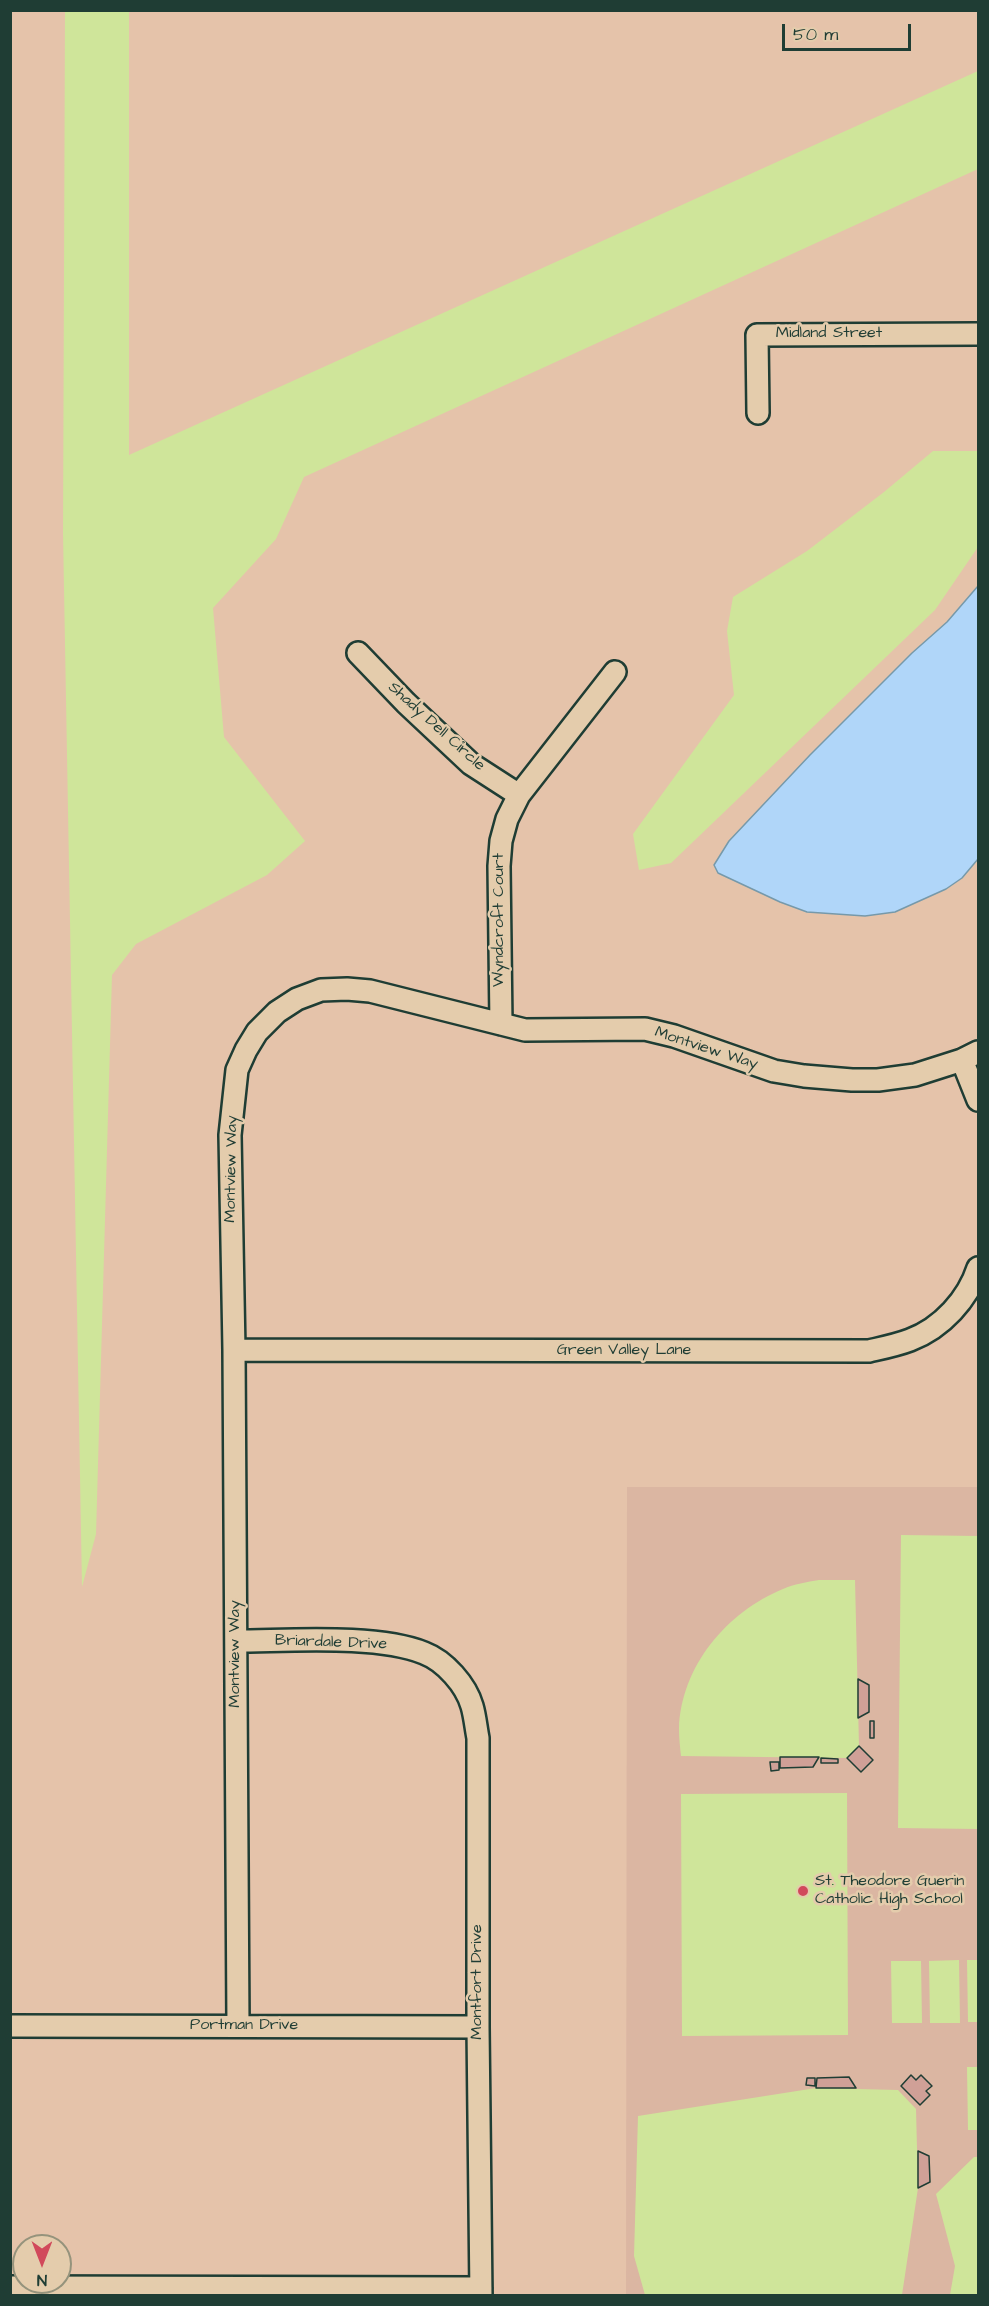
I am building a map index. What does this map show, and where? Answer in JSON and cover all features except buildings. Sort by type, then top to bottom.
[{"type":"street","name":"Midland Street","points":[[758,413],[757,335],[978,334]]},
{"type":"street","name":"Shady Dell Circle","points":[[358,653],[406,703],[471,764],[519,795]]},
{"type":"street","name":"Wyndcroft Court","points":[[501,1024],[499,866],[501,841],[507,819],[519,795],[615,672]]},
{"type":"street","name":"Montview Way","points":[[238,2026],[234,1350],[230,1135],[237,1070],[257,1032],[277,1012],[297,999],[321,990],[347,989],[370,991],[525,1030],[645,1029],[674,1036],[774,1071],[833,1079],[878,1080],[915,1075],[970,1056]]},
{"type":"street","points":[[970,1056],[978,1100]]},
{"type":"street","name":"Green Valley Lane","points":[[234,1350],[869,1351],[912,1340],[947,1318],[974,1282],[978,1268]]},
{"type":"street","name":"Briardale Drive","points":[[236,1641],[355,1642],[407,1647],[427,1654],[453,1674]]},
{"type":"street","name":"Montfort Drive","points":[[453,1674],[472,1705],[478,1738],[481,2292]]},
{"type":"street","name":"Portman Drive","points":[[10,2025],[478,2027]]},
{"type":"street","points":[[10,2287],[242,2292],[481,2292]]},
{"type":"shaded area","name":"St. Theodore Guerin Catholic High School","points":[[627,1487],[978,1487],[978,2295],[626,2296]]},
{"type":"green space","points":[[65,11],[129,11],[129,455],[978,71],[978,169],[304,477],[276,539],[213,608],[224,737],[305,841],[267,875],[136,944],[112,975],[96,1534],[82,1587],[63,533]]},
{"type":"green space","points":[[933,451],[978,451],[978,547],[935,610],[671,863],[639,870],[633,834],[734,695],[727,631],[733,597],[807,551]]},
{"type":"green space","points":[[901,1535],[978,1536],[978,1829],[898,1828]]},
{"type":"green space","points":[[819,1580],[855,1580],[859,1746],[847,1758],[681,1756],[679,1729],[682,1706],[688,1684],[711,1644],[743,1612],[763,1599],[783,1589]]},
{"type":"green space","points":[[847,1793],[848,2035],[682,2036],[681,1794]]},
{"type":"green space","points":[[959,1960],[960,2023],[930,2023],[929,1961]]},
{"type":"green space","points":[[967,1960],[978,1960],[978,2022],[968,2022]]},
{"type":"green space","points":[[891,1961],[921,1961],[922,2023],[892,2023]]},
{"type":"green space","points":[[967,2067],[978,2067],[978,2130],[968,2130]]},
{"type":"green space","points":[[816,2088],[898,2090],[916,2109],[918,2188],[902,2295],[645,2295],[634,2256],[638,2116]]},
{"type":"green space","points":[[974,2157],[978,2157],[978,2295],[950,2295],[955,2266],[936,2194]]},
{"type":"water","points":[[978,586],[978,859],[962,878],[946,889],[895,912],[865,916],[807,912],[718,873],[714,865],[729,841],[810,755],[912,653],[947,622]]},
{"type":"place","name":"St. Theodore Guerin Catholic High School","points":[[803,1891]]}]
